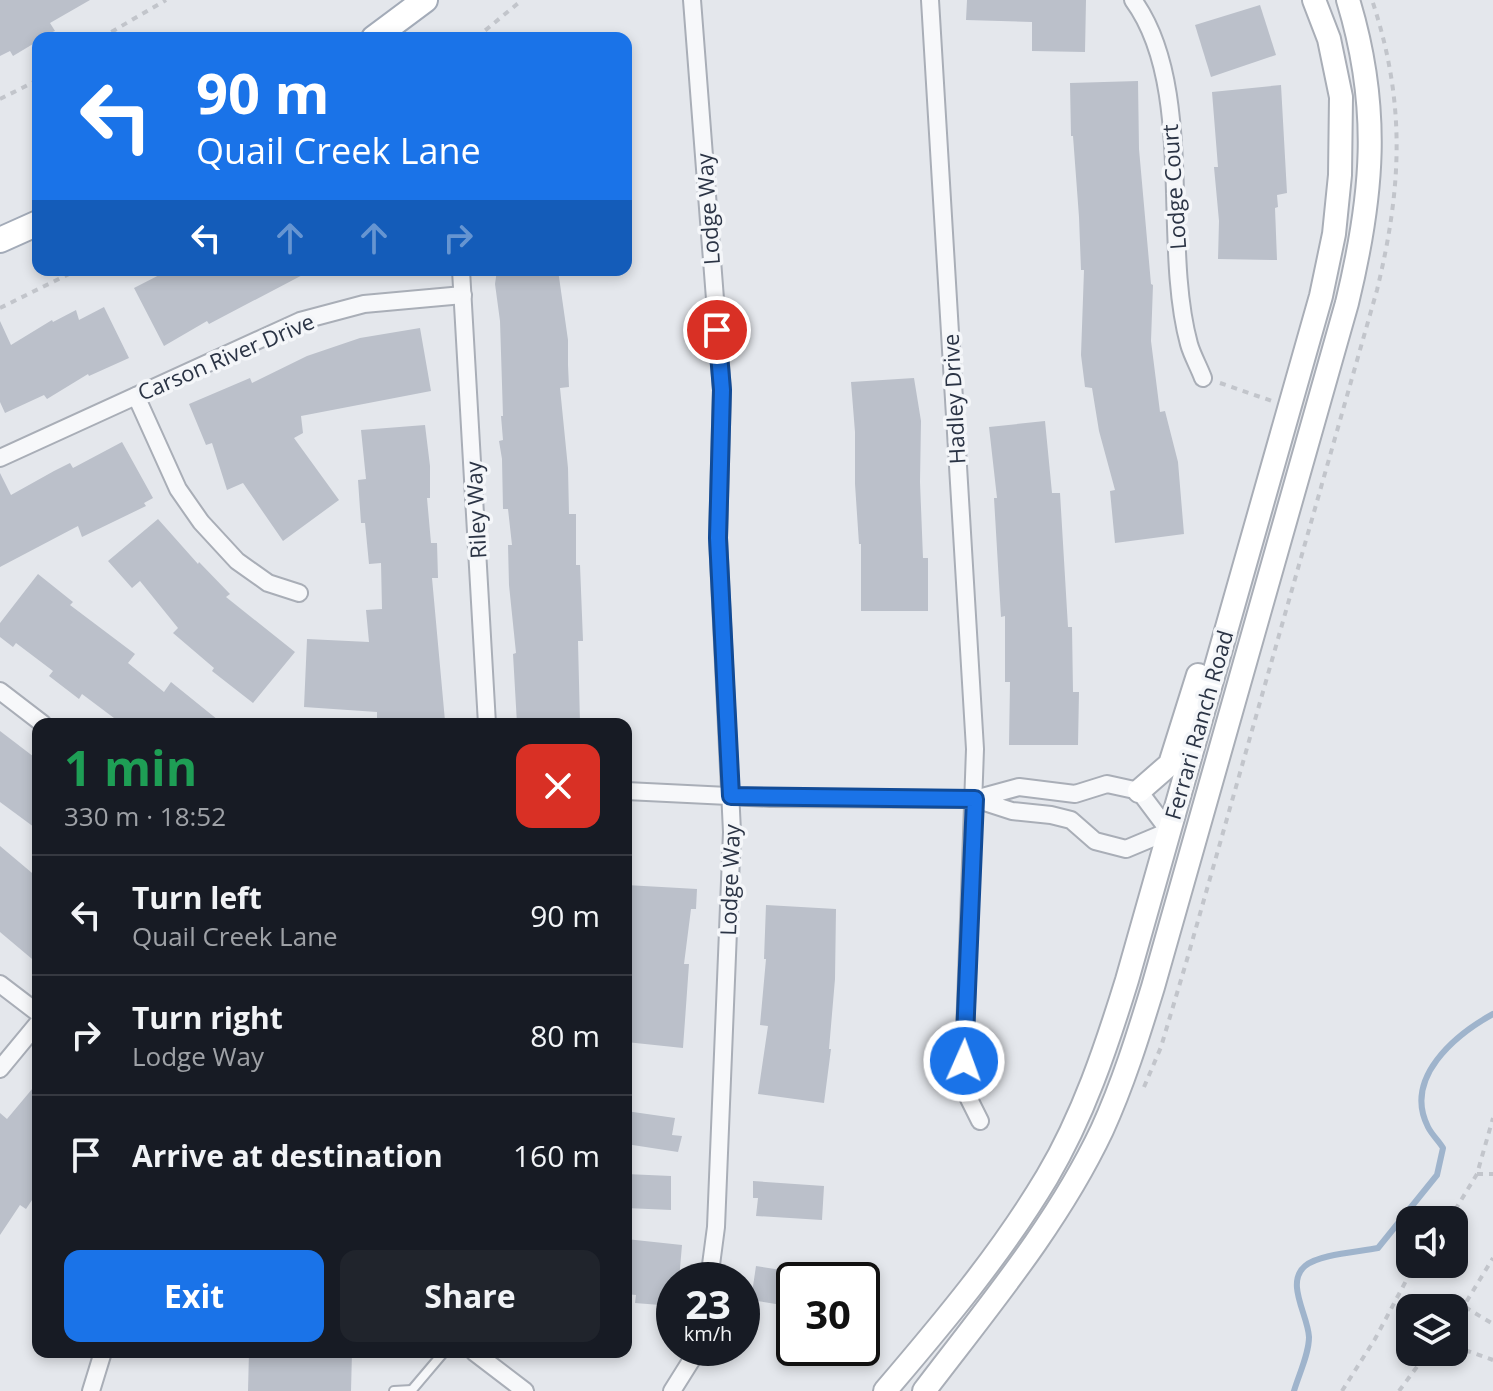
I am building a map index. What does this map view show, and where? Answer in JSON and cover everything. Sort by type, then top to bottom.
[{"type":"main road","points":[[382,32],[425,0]]},
{"type":"main road","name":"Ferrari Ranch Road","points":[[885,1391],[956,1308],[1047,1177],[1076,1121],[1115,1019],[1321,296],[1334,234],[1340,175],[1341,97],[1329,39],[1314,0]]},
{"type":"main road","name":"Ferrari Ranch Road","points":[[924,1391],[1021,1263],[1068,1191],[1101,1132],[1140,1029],[1343,319],[1362,238],[1370,176],[1369,95],[1358,32],[1348,0]]},
{"type":"main road","points":[[0,240],[32,226]]},
{"type":"main road","points":[[1139,791],[1170,764],[1205,650],[1252,540]]},
{"type":"main road","points":[[1169,831],[1196,837]]},
{"type":"street","name":"Lodge Way","points":[[692,0],[722,390],[718,538],[732,832],[719,1166],[711,1262]]},
{"type":"street","name":"Hadley Drive","points":[[930,0],[975,749],[964,1061],[969,1099],[980,1121]]},
{"type":"street","name":"Lodge Court","points":[[1133,0],[1146,18],[1168,86],[1182,299],[1189,344],[1203,378]]},
{"type":"street","name":"Riley Way","points":[[461,276],[487,718]]},
{"type":"street","name":"Carson River Drive","points":[[0,458],[300,321],[364,304],[463,295]]},
{"type":"street","points":[[136,396],[178,489],[201,522],[237,561],[268,583],[299,593]]},
{"type":"street","points":[[0,691],[35,718]]},
{"type":"street","points":[[632,791],[731,796],[975,799],[1019,787],[1075,794],[1107,784],[1139,791],[1169,831],[1126,849],[1095,841],[1071,820],[1012,811],[975,799]]},
{"type":"street","points":[[1071,820],[1075,794]]},
{"type":"street","points":[[0,984],[32,1008]]},
{"type":"street","points":[[0,1069],[32,1030]]},
{"type":"street","points":[[91,1391],[101,1358]]},
{"type":"street","points":[[482,1358],[525,1391]]},
{"type":"street","points":[[672,1391],[688,1366]]},
{"type":"lane","points":[[394,1391],[412,1391],[439,1358]]},
{"type":"path","points":[[111,32],[166,0]]},
{"type":"path","points":[[483,32],[522,0]]},
{"type":"path","points":[[0,99],[32,83]]},
{"type":"path","points":[[0,308],[65,276]]},
{"type":"path","points":[[1203,378],[1289,407]]},
{"type":"path","points":[[1458,1206],[1477,1174],[1493,1118]]},
{"type":"path","points":[[1477,1174],[1493,1174]]},
{"type":"path","points":[[1468,1302],[1493,1258]]},
{"type":"path","points":[[1342,1391],[1375,1339],[1408,1278]]},
{"type":"path","points":[[1468,1309],[1493,1324]]},
{"type":"path","points":[[1468,1351],[1493,1360]]},
{"type":"path","points":[[1399,1391],[1418,1366]]},
{"type":"building","points":[[0,0],[90,0],[50,23],[55,31],[32,32],[32,45],[13,56],[10,51],[0,56]]},
{"type":"building","points":[[967,0],[1086,0],[1085,52],[1032,51],[1032,22],[966,20]]},
{"type":"building","points":[[1260,5],[1276,55],[1211,77],[1195,25]]},
{"type":"building","points":[[1138,81],[1139,149],[1153,285],[1151,341],[1160,412],[1165,411],[1178,462],[1184,534],[1115,543],[1110,491],[1115,490],[1099,431],[1092,388],[1085,387],[1081,355],[1084,270],[1081,270],[1070,83]]},
{"type":"building","points":[[1281,85],[1287,193],[1277,195],[1278,207],[1275,208],[1277,260],[1218,259],[1219,221],[1214,167],[1218,167],[1212,92]]},
{"type":"building","points":[[157,276],[301,276],[209,324],[207,321],[164,346],[134,288]]},
{"type":"building","points":[[496,276],[559,276],[568,340],[569,387],[560,388],[569,514],[576,514],[576,565],[580,565],[583,641],[578,641],[580,718],[517,718],[513,654],[516,653],[509,585],[508,545],[512,545],[508,509],[503,509],[499,441],[503,440],[500,321]]},
{"type":"building","points":[[104,307],[129,358],[88,374],[47,399],[44,395],[5,413],[0,402],[0,321],[11,345],[52,320],[76,310],[79,320]]},
{"type":"building","points":[[420,328],[431,391],[301,416],[303,433],[294,438],[339,500],[283,541],[243,483],[227,490],[212,443],[206,445],[189,404],[250,378],[252,383],[307,356],[360,338]]},
{"type":"building","points":[[914,378],[921,421],[920,482],[923,558],[928,558],[928,611],[861,611],[861,544],[851,382]]},
{"type":"building","points":[[1045,421],[1052,493],[1060,493],[1068,627],[1072,627],[1073,692],[1079,692],[1078,745],[1009,745],[1010,682],[1005,682],[1005,616],[1001,617],[994,498],[997,498],[989,427]]},
{"type":"building","points":[[425,425],[430,466],[430,498],[427,498],[431,543],[437,543],[438,578],[432,578],[445,718],[377,718],[377,712],[304,707],[307,639],[369,642],[366,610],[382,609],[381,563],[369,564],[365,523],[361,523],[358,480],[366,479],[361,430]]},
{"type":"building","points":[[122,442],[153,498],[144,503],[146,506],[82,537],[78,526],[0,567],[0,473],[11,495],[70,463],[73,468]]},
{"type":"building","points":[[158,519],[230,594],[226,597],[295,652],[253,703],[212,671],[214,668],[173,633],[178,628],[140,581],[132,588],[108,561]]},
{"type":"building","points":[[38,574],[73,602],[70,605],[135,654],[128,663],[164,692],[171,682],[216,718],[114,718],[82,694],[79,699],[49,676],[53,671],[16,643],[13,647],[0,637],[0,623]]},
{"type":"building","points":[[0,731],[32,755],[32,826],[0,802]]},
{"type":"building","points":[[0,846],[32,873],[32,959],[0,932]]},
{"type":"building","points":[[632,885],[697,889],[696,909],[691,909],[684,964],[689,964],[683,1048],[632,1043]]},
{"type":"building","points":[[766,905],[836,909],[831,1049],[824,1103],[758,1094],[768,1026],[760,1025],[766,959]]},
{"type":"building","points":[[32,1089],[32,1200],[26,1209],[20,1205],[0,1235],[0,1113],[7,1119]]},
{"type":"building","points":[[632,1112],[675,1118],[672,1135],[682,1136],[678,1152],[632,1145]]},
{"type":"building","points":[[632,1174],[671,1176],[671,1210],[632,1208]]},
{"type":"building","points":[[753,1181],[824,1186],[822,1220],[756,1216],[758,1198],[753,1198]]},
{"type":"building","points":[[632,1240],[682,1245],[681,1262],[656,1262],[656,1305],[635,1303],[636,1295],[632,1295]]},
{"type":"building","points":[[760,1267],[776,1269],[776,1304],[760,1301]]},
{"type":"building","points":[[249,1358],[352,1358],[351,1391],[248,1391]]},
{"type":"waterway","points":[[1294,1391],[1309,1344],[1308,1328],[1297,1290],[1299,1273],[1305,1266],[1320,1259],[1378,1248],[1437,1175],[1443,1148],[1428,1127],[1422,1109],[1422,1092],[1428,1075],[1449,1046],[1493,1014]]},
{"type":"route","points":[[717,330],[722,390],[718,538],[731,796],[975,799],[964,1061]]}]
